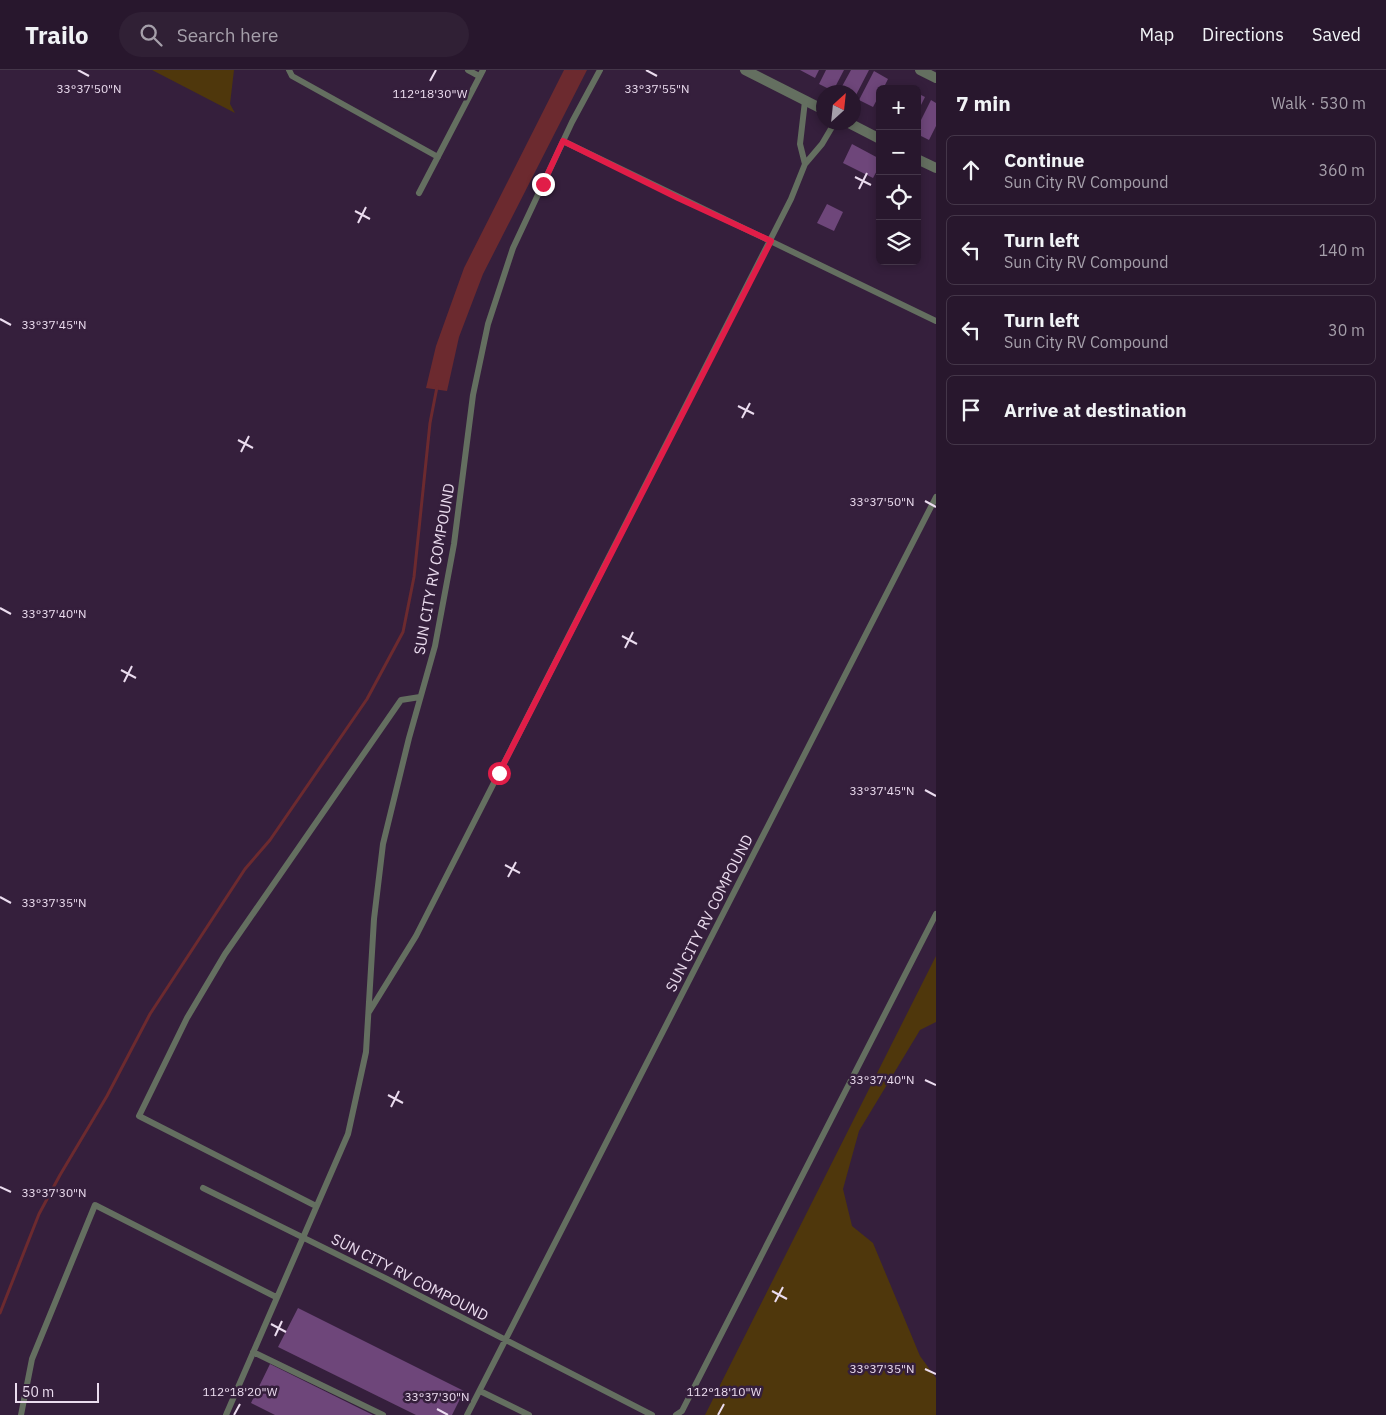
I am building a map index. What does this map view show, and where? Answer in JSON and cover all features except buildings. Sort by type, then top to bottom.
[{"type":"street","points":[[745,70],[816,106]]},
{"type":"street","points":[[920,70],[936,78]]},
{"type":"street","points":[[861,129],[876,137]]},
{"type":"street","points":[[921,160],[936,168]]},
{"type":"lane","points":[[289,70],[292,76],[438,156]]},
{"type":"lane","points":[[419,193],[481,73],[468,70]]},
{"type":"lane","name":"SUN CITY RV COMPOUND","points":[[226,1415],[348,1134],[366,1052],[374,919],[383,844],[420,697],[435,646],[454,544],[472,395],[488,324],[513,248],[563,141],[600,70]]},
{"type":"lane","points":[[805,101],[800,144],[805,164]]},
{"type":"lane","points":[[805,164],[822,144],[830,130]]},
{"type":"lane","points":[[563,141],[936,321]]},
{"type":"lane","name":"SUN CITY RV COMPOUND","points":[[368,1013],[416,936],[771,241],[792,198],[805,164]]},
{"type":"lane","name":"SUN CITY RV COMPOUND","points":[[468,1415],[799,762],[936,497]]},
{"type":"lane","points":[[316,1206],[139,1116],[187,1018],[225,954],[401,700],[420,697]]},
{"type":"lane","points":[[676,1415],[682,1411],[936,914]]},
{"type":"lane","name":"SUN CITY RV COMPOUND","points":[[203,1188],[652,1415]]},
{"type":"lane","points":[[21,1415],[32,1359],[95,1205],[276,1297]]},
{"type":"lane","points":[[253,1352],[383,1415]]},
{"type":"lane","points":[[480,1390],[529,1415]]},
{"type":"shaded area","points":[[152,70],[234,70],[230,104],[235,113]]},
{"type":"shaded area","points":[[564,70],[587,70],[483,274],[459,337],[447,391],[426,388],[436,346],[464,268]]},
{"type":"shaded area","points":[[936,956],[936,1022],[920,1030],[859,1131],[843,1189],[852,1226],[873,1243],[920,1356],[936,1378],[936,1415],[705,1415]]},
{"type":"waterway","points":[[0,1313],[39,1214],[107,1096],[150,1014],[245,869],[270,840],[367,699],[403,632],[414,577],[430,423],[437,387]]},
{"type":"route","points":[[499,773],[771,241],[678,198],[563,141],[543,184]]}]
